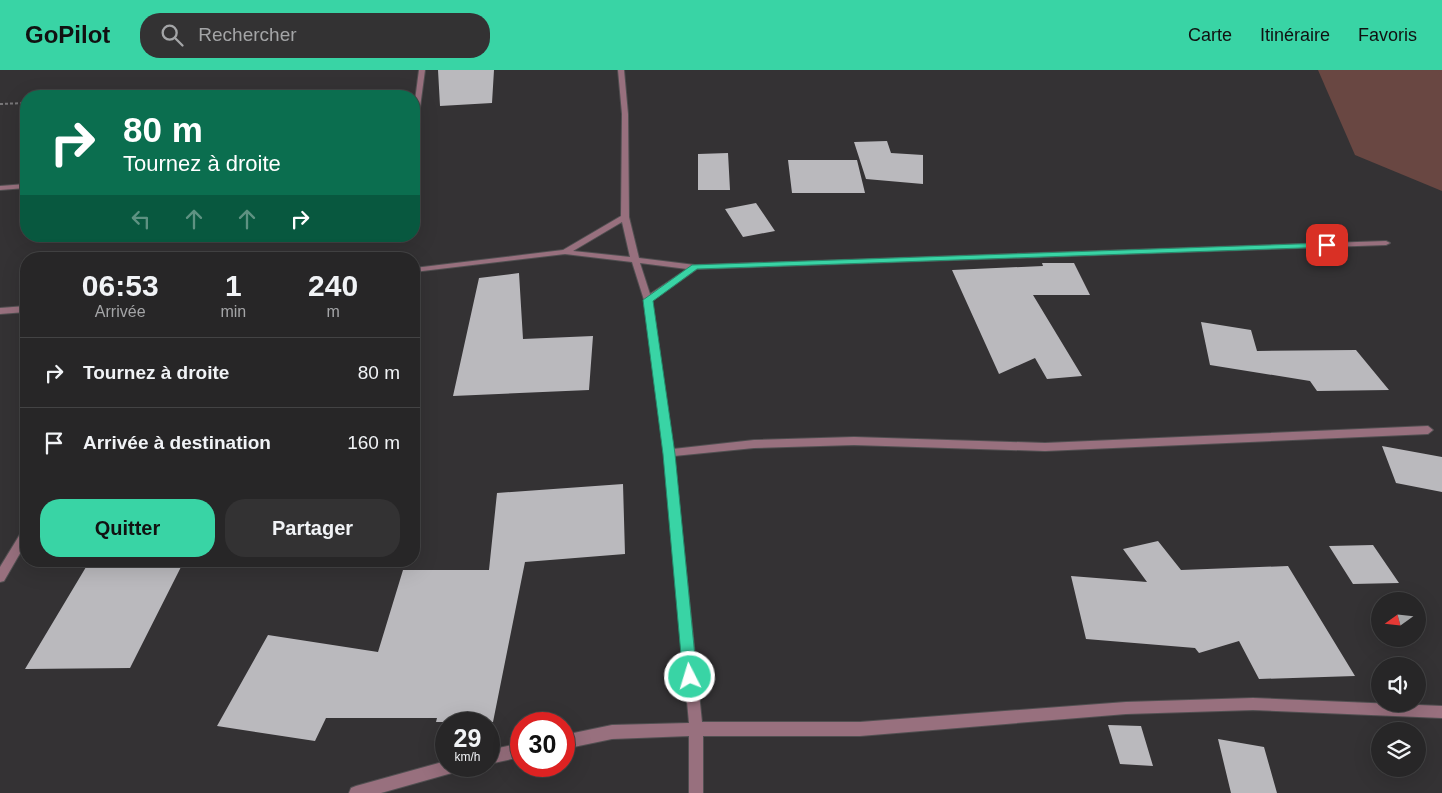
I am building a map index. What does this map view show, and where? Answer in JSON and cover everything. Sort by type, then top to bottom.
[{"type":"street","points":[[419,90],[422,70]]},
{"type":"street","points":[[621,70],[625,114],[625,217],[635,260],[648,300],[669,454],[696,729],[696,793]]},
{"type":"street","points":[[0,188],[20,186]]},
{"type":"street","points":[[565,252],[625,217]]},
{"type":"street","points":[[420,269],[565,252],[695,267],[1386,243]]},
{"type":"street","points":[[648,300],[695,267]]},
{"type":"street","points":[[0,311],[20,310]]},
{"type":"street","points":[[669,454],[754,444],[834,442],[1045,447],[1428,430]]},
{"type":"street","points":[[0,577],[20,544]]},
{"type":"street","points":[[575,740],[612,732],[696,729],[860,729],[1126,708],[1253,704],[1442,712]]},
{"type":"street","points":[[356,793],[435,771]]},
{"type":"path","points":[[0,104],[20,103]]},
{"type":"shaded area","points":[[1318,70],[1442,70],[1442,191],[1355,155]]},
{"type":"building","points":[[438,70],[494,70],[492,103],[440,106]]},
{"type":"building","points":[[887,141],[891,153],[923,155],[923,184],[866,179],[854,142]]},
{"type":"building","points":[[728,153],[730,190],[698,190],[698,154]]},
{"type":"building","points":[[788,160],[857,160],[865,193],[792,193]]},
{"type":"building","points":[[756,203],[775,231],[743,237],[725,209]]},
{"type":"building","points":[[1042,263],[1074,263],[1090,295],[1033,295],[1082,376],[1047,379],[1035,358],[999,374],[952,270],[1043,266]]},
{"type":"building","points":[[519,273],[523,339],[593,336],[589,390],[453,396],[479,278]]},
{"type":"building","points":[[1201,322],[1251,330],[1257,351],[1356,350],[1389,390],[1317,391],[1310,381],[1210,365]]},
{"type":"building","points":[[1382,446],[1442,457],[1442,492],[1396,483]]},
{"type":"building","points":[[623,484],[625,554],[525,562],[495,712],[435,712],[435,718],[326,718],[315,741],[217,726],[268,635],[378,652],[403,570],[489,570],[497,493]]},
{"type":"building","points":[[1158,541],[1181,570],[1288,566],[1355,676],[1259,679],[1239,641],[1199,653],[1195,648],[1086,639],[1071,576],[1147,582],[1123,549]]},
{"type":"building","points":[[1373,545],[1399,583],[1353,584],[1329,546]]},
{"type":"building","points":[[86,567],[181,567],[130,668],[25,669]]},
{"type":"building","points":[[1108,725],[1141,726],[1153,766],[1120,764]]},
{"type":"building","points":[[1218,739],[1264,747],[1277,793],[1231,793]]},
{"type":"route","points":[[690,677],[669,454],[648,300],[695,267],[1327,245]]}]
